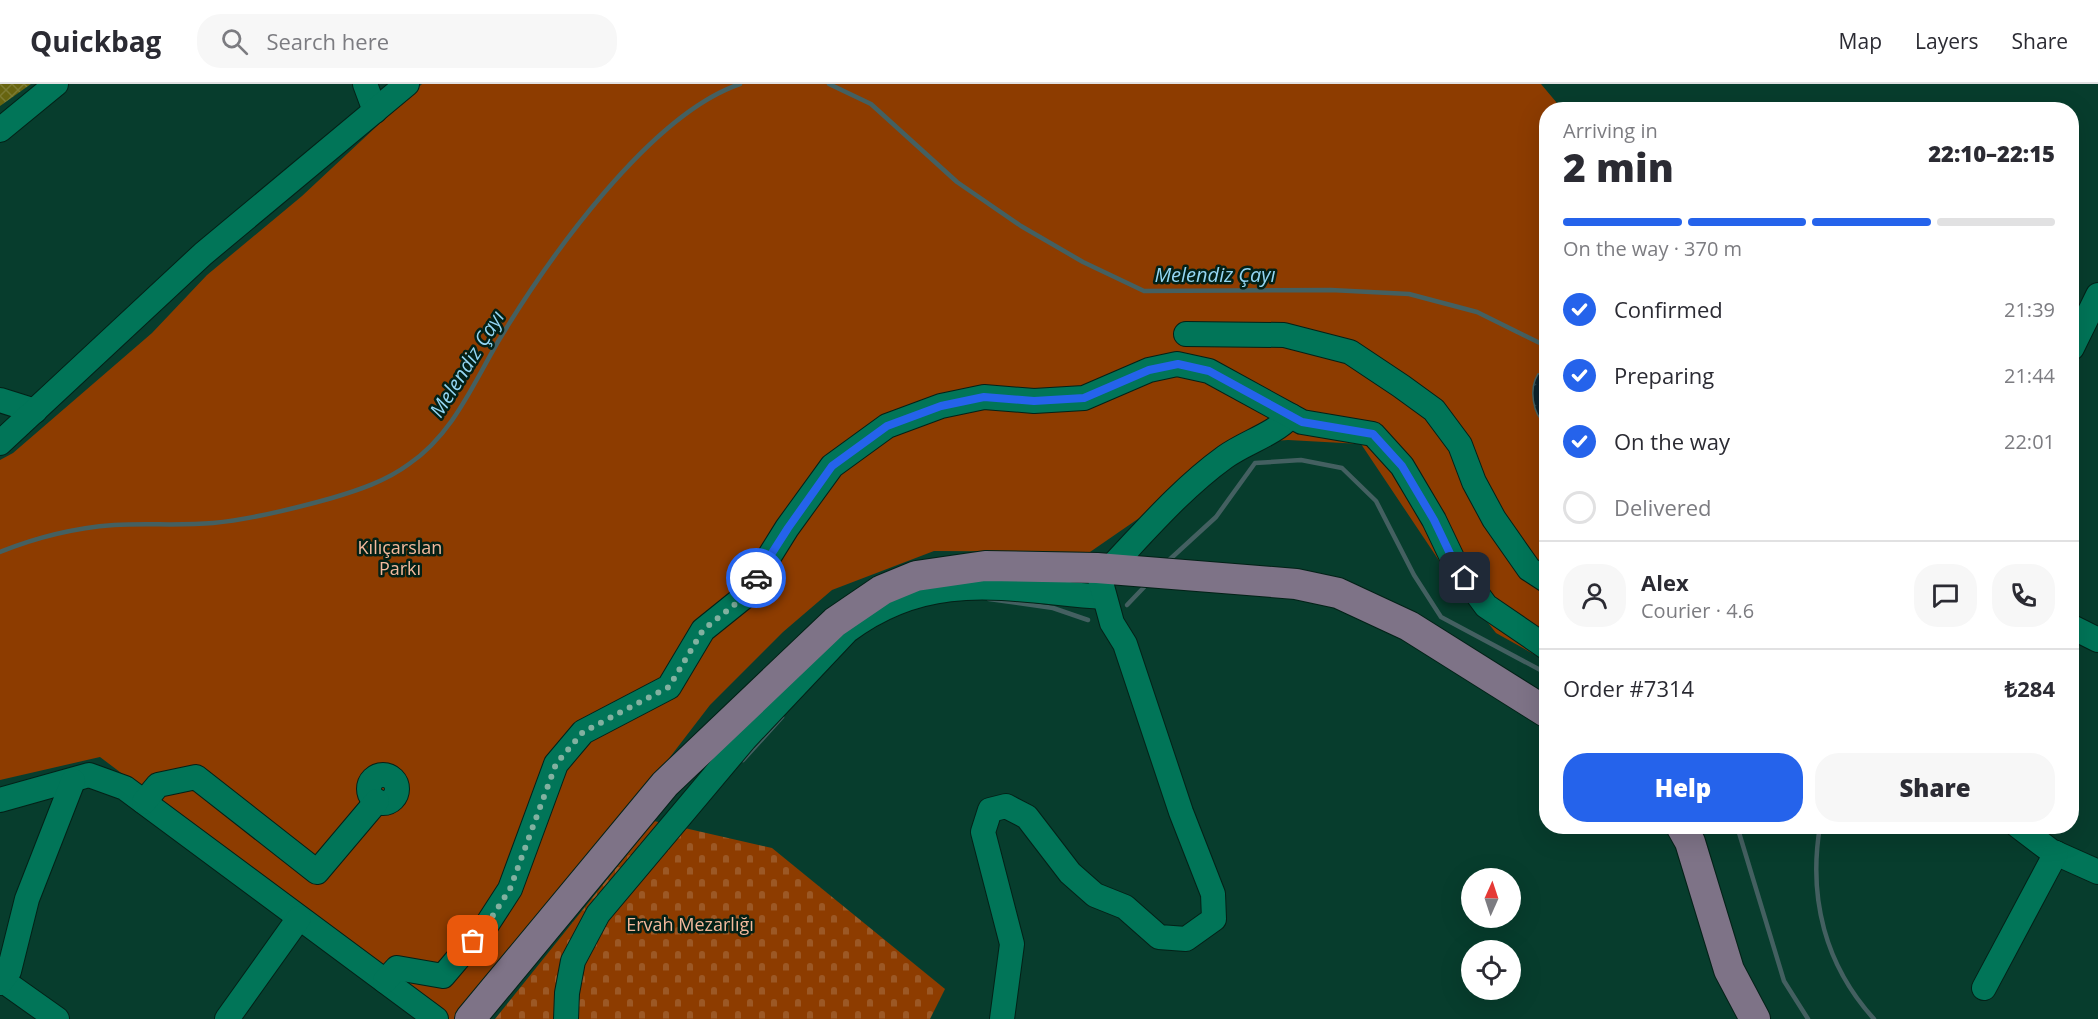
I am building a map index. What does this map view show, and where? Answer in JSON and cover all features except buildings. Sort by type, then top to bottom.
[{"type":"main road","points":[[470,1019],[665,784],[835,622],[882,590],[916,576],[985,566],[1110,576],[1181,576],[1296,584],[1338,593],[1409,626],[1539,708]]},
{"type":"main road","points":[[1685,834],[1690,842],[1729,970],[1755,1019]]},
{"type":"street","points":[[0,130],[56,84]]},
{"type":"street","points":[[365,84],[375,111]]},
{"type":"street","points":[[0,442],[203,254],[407,84]]},
{"type":"street","points":[[2079,334],[2098,295]]},
{"type":"street","points":[[1186,334],[1284,335],[1350,352],[1401,386],[1434,410],[1460,445],[1474,482],[1494,519],[1529,569],[1539,575]]},
{"type":"street","points":[[385,981],[397,968],[443,976],[488,923],[510,889],[556,764],[583,732],[669,687],[703,630],[744,597],[788,528],[832,466],[887,426],[941,406],[984,397],[1034,401],[1084,398],[1149,370],[1178,364],[1209,371],[1302,422],[1373,434],[1402,466],[1434,520],[1455,564],[1486,606],[1539,642]]},
{"type":"street","points":[[0,400],[35,411]]},
{"type":"street","points":[[1002,1019],[1012,944],[983,832],[990,810],[1006,806],[1027,817],[1070,873],[1095,895],[1125,907],[1159,937],[1186,939],[1214,919],[1212,894],[1181,812],[1125,644],[1112,622],[1110,576],[1156,519],[1209,469],[1243,445],[1278,427],[1291,416]]},
{"type":"street","points":[[566,1019],[567,993],[573,961],[598,914],[745,739],[847,631],[864,618],[898,601],[947,589],[1110,576]]},
{"type":"street","points":[[2079,630],[2098,640]]},
{"type":"street","points":[[0,800],[89,776],[125,788],[436,1019]]},
{"type":"street","points":[[144,802],[158,785],[196,777],[317,872],[377,801]]},
{"type":"street","points":[[57,1019],[1,981],[9,971],[27,899],[73,781]]},
{"type":"street","points":[[2029,834],[2056,854],[2098,872]]},
{"type":"street","points":[[1984,988],[2056,854]]},
{"type":"street","points":[[227,1019],[299,918]]},
{"type":"green space","name":"Kılıçarslan Parkı","points":[[422,84],[1541,84],[1556,102],[1539,102],[1539,657],[1496,633],[1440,562],[1361,444],[1288,440],[1248,443],[1090,552],[934,551],[832,590],[783,632],[710,705],[469,1019],[447,1019],[100,757],[0,780],[0,460],[13,453],[152,333],[207,275],[302,196]]},
{"type":"green space","name":"Ervah Mezarlığı","points":[[654,821],[772,848],[945,989],[930,1019],[495,1019]]},
{"type":"water","points":[[1538,374],[1539,416],[1533,401],[1533,386]]},
{"type":"waterway","name":"Melendiz Çayı","points":[[0,552],[42,538],[85,528],[126,524],[213,523],[258,516],[352,492],[400,470],[424,452],[450,423],[520,307],[545,270],[604,193],[637,157],[671,126],[706,101],[740,84]]},
{"type":"waterway","name":"Melendiz Çayı","points":[[829,84],[871,104],[957,182],[1021,226],[1083,262],[1144,291],[1331,290],[1409,294],[1477,312],[1539,343]]},
{"type":"waterway","points":[[1168,561],[1216,517],[1255,463],[1301,460],[1342,468],[1376,501],[1414,575],[1441,617],[1539,669]]},
{"type":"waterway","points":[[1127,605],[1148,583]]},
{"type":"waterway","points":[[989,599],[1053,608],[1088,620]]},
{"type":"waterway","points":[[743,760],[782,717]]},
{"type":"waterway","points":[[1739,834],[1784,981],[1808,1019]]},
{"type":"waterway","name":"Melendiz Çayı","points":[[1819,834],[1816,879],[1824,929],[1843,976],[1874,1019]]},
{"type":"way so far","points":[[473,941],[510,889],[556,764],[583,732],[669,687],[703,630],[744,597],[756,578]]},
{"type":"route","points":[[756,578],[832,466],[887,426],[911,415],[941,406],[984,397],[1034,401],[1084,398],[1149,370],[1178,364],[1209,371],[1278,411],[1302,422],[1373,434],[1402,466],[1434,520],[1455,564],[1465,578]]}]
